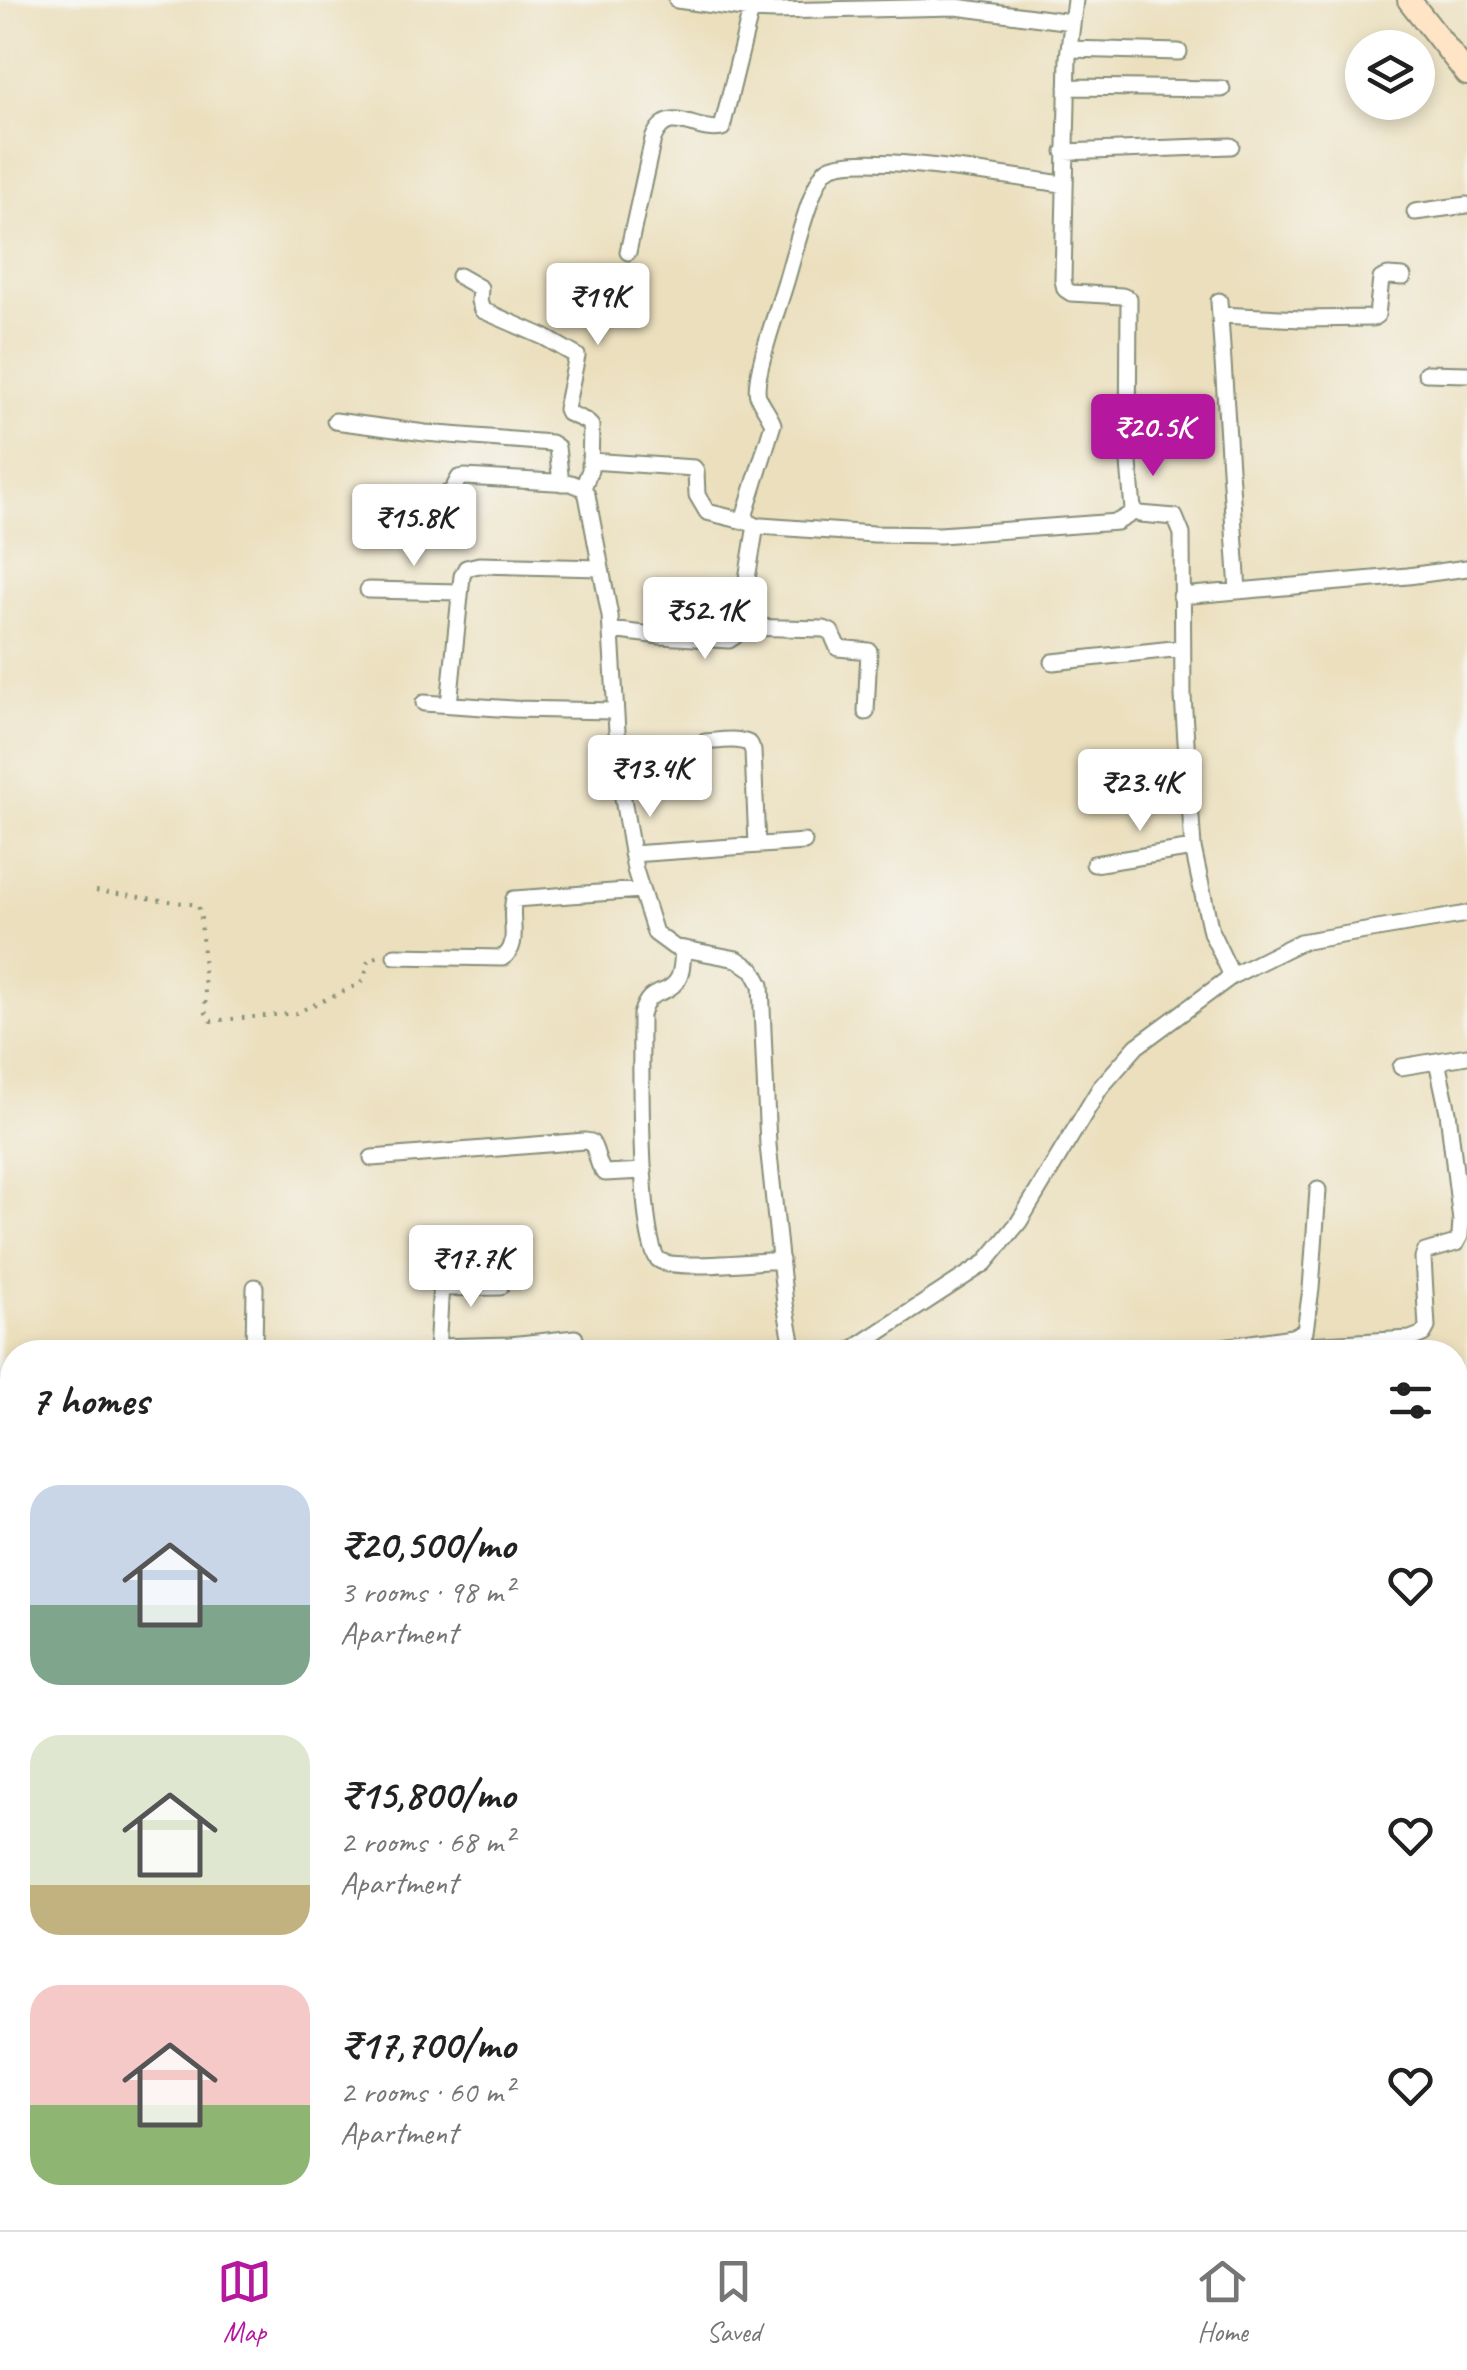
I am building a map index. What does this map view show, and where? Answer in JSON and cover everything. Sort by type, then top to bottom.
[{"type":"main road","points":[[1409,0],[1467,74]]},
{"type":"street","points":[[677,0],[751,10],[866,5],[956,8],[1071,22]]},
{"type":"street","points":[[1075,0],[1068,49],[1062,280],[1071,292],[1122,296],[1129,300],[1128,451],[1134,512]]},
{"type":"street","points":[[628,252],[652,139],[658,127],[673,120],[712,130],[722,128],[751,10]]},
{"type":"street","points":[[1068,49],[1179,52]]},
{"type":"street","points":[[1067,86],[1222,89]]},
{"type":"street","points":[[1064,152],[1231,146]]},
{"type":"street","points":[[611,630],[720,640],[735,636],[753,525],[745,514],[773,424],[757,391],[764,354],[824,170],[839,163],[905,164],[1063,184]]},
{"type":"street","points":[[1415,212],[1467,206]]},
{"type":"street","points":[[459,276],[480,288],[482,310],[577,356],[566,410],[589,423],[589,477],[583,488],[591,509],[611,630],[620,782],[632,854],[655,933],[674,948],[738,959],[753,970],[761,985],[768,1144],[792,1340]]},
{"type":"street","points":[[1238,592],[1220,308],[1302,319],[1373,318],[1377,315],[1381,279],[1403,277]]},
{"type":"street","points":[[1426,373],[1467,374]]},
{"type":"street","points":[[335,421],[551,443],[559,454],[561,483]]},
{"type":"street","points":[[590,462],[694,468],[706,512],[753,525],[940,535],[1118,522],[1134,512],[1172,515],[1182,534],[1182,648],[1193,848],[1211,932],[1232,976]]},
{"type":"street","points":[[364,498],[440,498],[448,495],[459,478],[465,476],[583,488]]},
{"type":"street","points":[[449,705],[466,568],[601,568]]},
{"type":"street","points":[[1181,596],[1467,568]]},
{"type":"street","points":[[368,590],[460,592]]},
{"type":"street","points":[[739,626],[824,629],[831,632],[838,648],[869,652],[866,712]]},
{"type":"street","points":[[1053,662],[1182,648]]},
{"type":"street","points":[[424,704],[614,711]]},
{"type":"street","points":[[705,742],[744,740],[750,744],[757,845]]},
{"type":"street","points":[[632,854],[804,842]]},
{"type":"street","points":[[1094,864],[1193,848]]},
{"type":"street","points":[[395,956],[502,958],[512,949],[514,900],[641,890]]},
{"type":"street","points":[[867,1340],[985,1262],[1018,1222],[1100,1088],[1137,1046],[1232,976],[1300,942],[1467,914]]},
{"type":"street","points":[[683,949],[679,978],[645,1001],[641,1015],[644,1171],[652,1252],[661,1262],[678,1266],[781,1260]]},
{"type":"street","points":[[1400,1068],[1467,1056]]},
{"type":"street","points":[[1384,1340],[1423,1334],[1423,1258],[1426,1252],[1456,1243],[1460,1236],[1456,1166],[1437,1061]]},
{"type":"street","points":[[372,1158],[585,1141],[594,1146],[605,1173],[644,1171]]},
{"type":"street","points":[[1306,1340],[1318,1190]]},
{"type":"street","points":[[438,1340],[443,1249]]},
{"type":"street","points":[[254,1340],[255,1287]]},
{"type":"street","points":[[441,1288],[500,1287]]},
{"type":"street","points":[[1266,1340],[1292,1336],[1300,1340]]},
{"type":"street","points":[[556,1340],[574,1338]]},
{"type":"path","points":[[96,891],[198,905],[202,917],[206,1013],[211,1021],[296,1013],[358,984],[365,977],[370,958],[395,956]]}]
